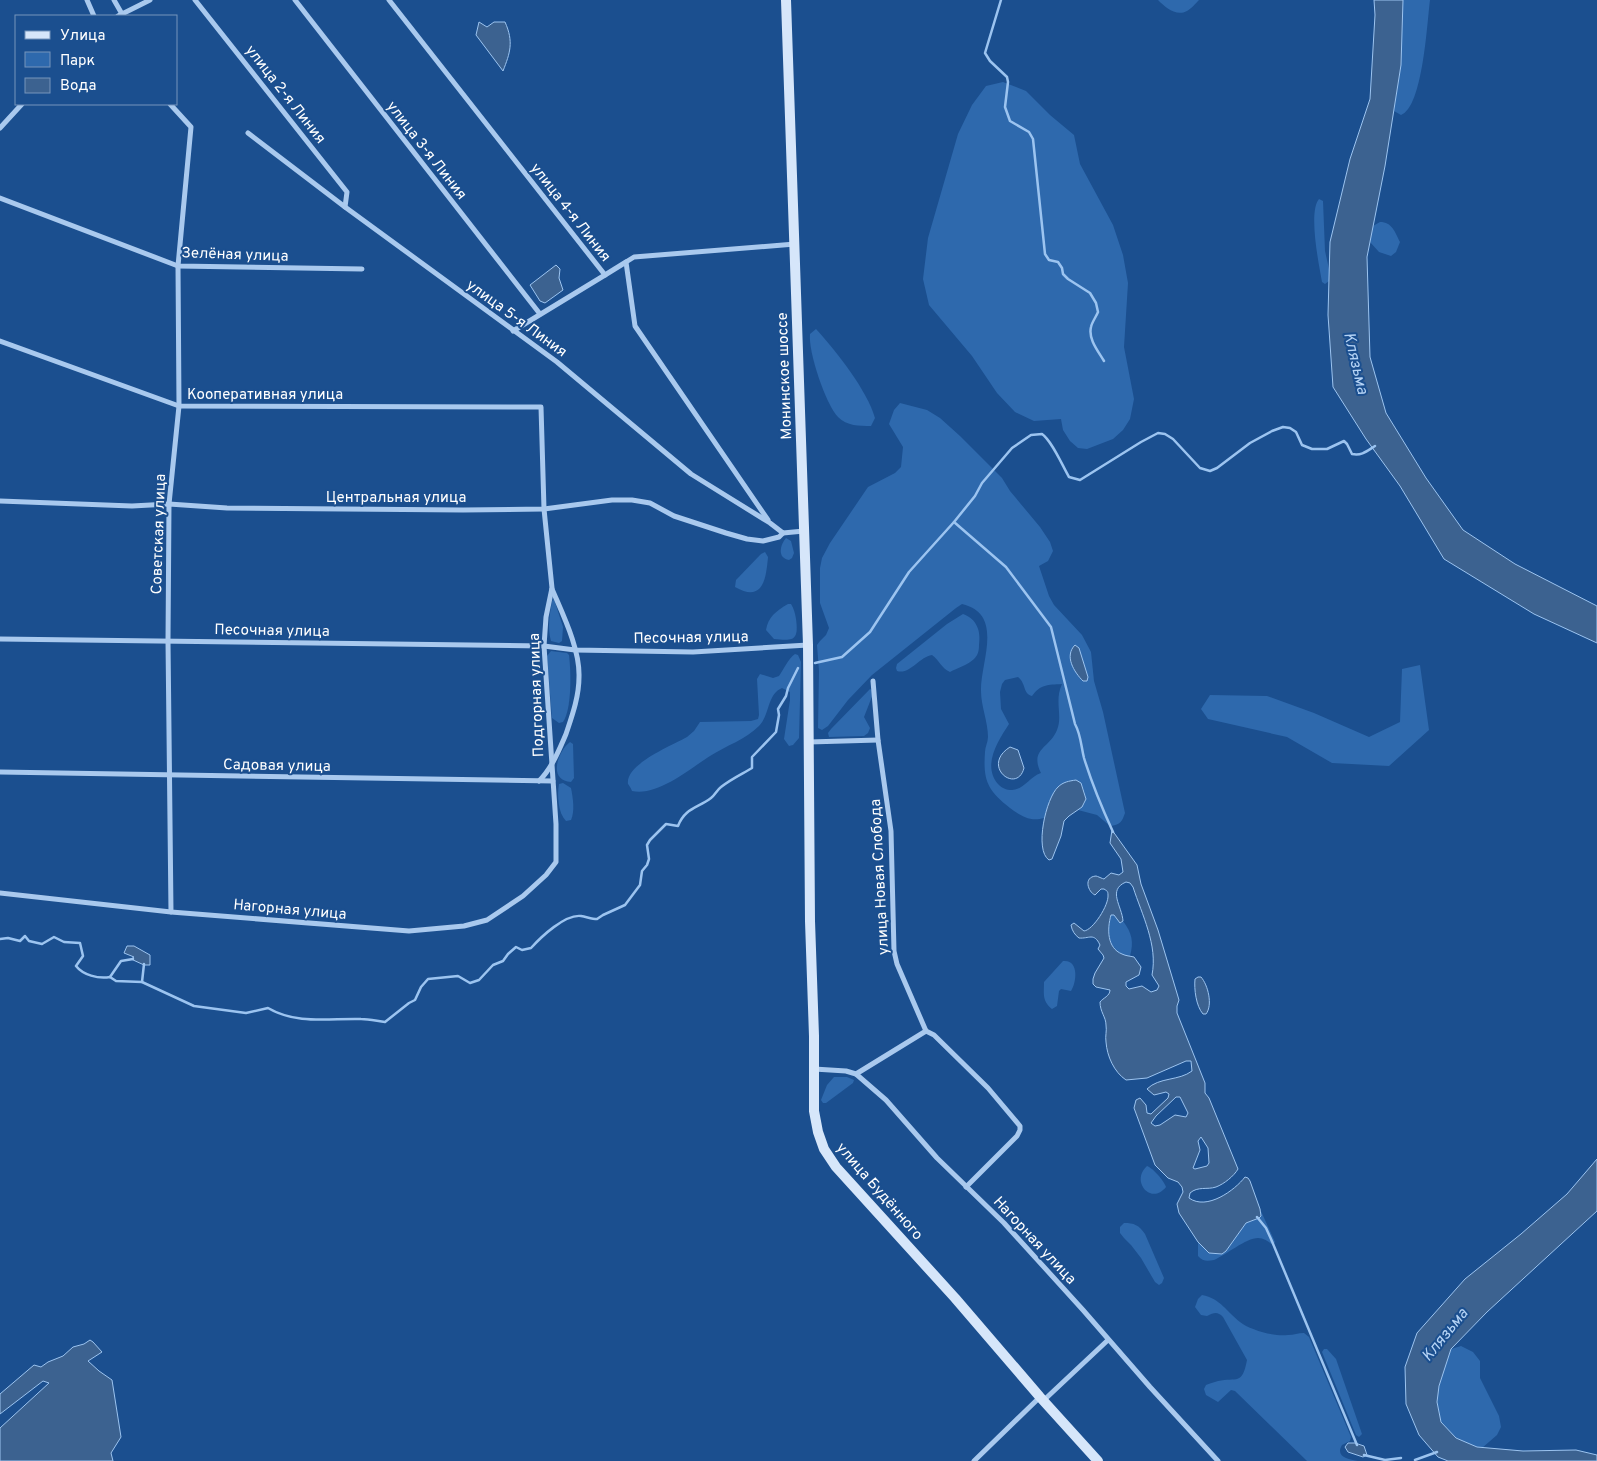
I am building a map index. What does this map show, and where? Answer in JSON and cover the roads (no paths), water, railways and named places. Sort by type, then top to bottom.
[{"type":"main road","name":"Монинское шоссе","points":[[786,0],[808,645],[809,747]]},
{"type":"main road","name":"улица Будённого","points":[[809,747],[814,1111],[824,1149],[836,1167],[955,1298],[1098,1461]]},
{"type":"street","points":[[87,0],[94,15]]},
{"type":"street","points":[[114,0],[120,15],[150,0]]},
{"type":"street","name":"улица 2-я Линия","points":[[195,0],[347,192],[344,207]]},
{"type":"street","name":"улица 3-я Линия","points":[[295,0],[540,314]]},
{"type":"street","name":"улица 4-я Линия","points":[[388,0],[605,275],[626,262],[635,326],[770,523]]},
{"type":"street","points":[[0,128],[21,105]]},
{"type":"street","name":"Советская улица","points":[[171,105],[191,127],[178,266],[179,406],[169,504],[168,641],[171,776],[171,912]]},
{"type":"street","name":"улица 5-я Линия","points":[[248,134],[344,207],[557,362],[691,474],[770,523]]},
{"type":"street","name":"Зелёная улица","points":[[0,198],[178,266],[362,269]]},
{"type":"street","points":[[626,262],[634,257],[795,244]]},
{"type":"street","points":[[513,331],[605,275]]},
{"type":"street","name":"Кооперативная улица","points":[[0,341],[179,406],[541,407]]},
{"type":"street","name":"Подгорная улица","points":[[541,407],[544,509],[552,588],[546,617],[544,646],[556,824],[556,862]]},
{"type":"street","name":"Центральная улица","points":[[0,501],[132,506],[169,504],[227,508],[544,509],[612,500],[632,500],[650,503],[674,516],[747,538],[764,541],[778,537],[783,533],[804,531]]},
{"type":"street","points":[[770,523],[783,533]]},
{"type":"street","points":[[540,781],[561,746],[570,721],[580,676],[575,650],[552,588]]},
{"type":"street","name":"Песочная улица","points":[[0,639],[544,646],[575,650],[693,652],[808,645]]},
{"type":"street","name":"улица Новая Слобода","points":[[873,681],[878,740],[891,831],[894,951],[897,964],[926,1031],[934,1035],[988,1088],[1020,1126],[1017,1136],[966,1187]]},
{"type":"street","points":[[809,747],[878,740]]},
{"type":"street","name":"Садовая улица","points":[[0,772],[553,781]]},
{"type":"street","name":"Нагорная улица","points":[[0,893],[171,912],[409,930],[464,926],[487,920],[523,896],[546,875],[556,862]]},
{"type":"street","points":[[813,1069],[846,1071],[856,1074],[926,1031]]},
{"type":"street","name":"Нагорная улица","points":[[856,1074],[886,1100],[937,1158],[1004,1223],[1218,1461]]},
{"type":"street","points":[[974,1461],[1108,1340]]},
{"type":"water","name":"Клязьма","points":[[1374,0],[1403,0],[1401,65],[1385,166],[1367,257],[1370,357],[1386,413],[1426,478],[1463,530],[1515,564],[1597,606],[1597,643],[1534,614],[1444,559],[1400,486],[1366,439],[1333,387],[1328,315],[1330,242],[1350,159],[1370,99],[1375,15]]},
{"type":"water","points":[[479,22],[487,27],[494,22],[505,22],[508,29],[510,47],[503,71],[476,35]]},
{"type":"water","points":[[556,265],[560,269],[559,278],[563,290],[545,303],[540,301],[530,285]]},
{"type":"water","points":[[1075,645],[1079,648],[1088,677],[1087,681],[1083,681],[1074,669],[1070,659],[1070,654]]},
{"type":"water","points":[[1010,747],[1018,750],[1024,768],[1020,776],[1015,779],[1003,775],[999,769],[1002,754]]},
{"type":"water","points":[[1076,780],[1081,783],[1086,799],[1082,807],[1064,821],[1061,836],[1052,859],[1049,860],[1042,846],[1042,835],[1049,802],[1060,785]]},
{"type":"water","points":[[1112,830],[1137,865],[1141,884],[1158,930],[1179,1000],[1177,1013],[1205,1083],[1205,1093],[1209,1098],[1238,1169],[1222,1184],[1213,1188],[1193,1191],[1190,1193],[1189,1198],[1204,1202],[1220,1197],[1235,1188],[1245,1177],[1250,1181],[1260,1209],[1261,1216],[1246,1223],[1222,1254],[1209,1253],[1198,1242],[1179,1213],[1177,1204],[1183,1192],[1182,1187],[1178,1182],[1168,1178],[1155,1165],[1134,1108],[1136,1100],[1140,1098],[1146,1105],[1147,1113],[1151,1114],[1168,1098],[1169,1094],[1166,1092],[1154,1095],[1147,1089],[1157,1083],[1192,1071],[1191,1061],[1186,1061],[1147,1078],[1126,1080],[1118,1073],[1108,1053],[1106,1022],[1100,1006],[1100,1002],[1108,995],[1110,990],[1096,987],[1093,984],[1095,973],[1104,958],[1098,949],[1100,945],[1093,937],[1079,938],[1071,927],[1074,923],[1084,931],[1088,930],[1096,922],[1106,905],[1108,892],[1101,889],[1095,895],[1092,893],[1088,885],[1089,879],[1096,876],[1104,879],[1111,873],[1119,875],[1123,872],[1121,859],[1110,843]],"holes":[[[1126,882],[1130,883],[1133,887],[1151,941],[1153,953],[1152,975],[1159,986],[1157,990],[1151,992],[1142,986],[1129,989],[1126,986],[1126,982],[1139,975],[1141,967],[1134,957],[1117,951],[1109,938],[1111,915],[1114,915],[1120,923],[1123,921],[1116,894],[1120,885]],[[1176,1097],[1180,1097],[1188,1113],[1186,1117],[1175,1115],[1160,1125],[1155,1126],[1151,1123]],[[1201,1137],[1208,1148],[1209,1163],[1207,1166],[1195,1169],[1193,1168],[1200,1150],[1198,1141]]]},
{"type":"water","points":[[127,946],[134,946],[150,955],[150,965],[144,965],[131,959],[134,957],[124,953]]},
{"type":"water","points":[[1201,977],[1208,990],[1209,1006],[1206,1014],[1203,1014],[1201,1011],[1196,997],[1195,979]]},
{"type":"water","name":"Клязьма","points":[[1597,1159],[1597,1211],[1487,1312],[1451,1349],[1439,1386],[1437,1402],[1441,1422],[1456,1438],[1477,1447],[1523,1451],[1576,1450],[1597,1455],[1597,1461],[1448,1461],[1438,1457],[1419,1435],[1406,1404],[1405,1367],[1417,1333],[1465,1279],[1567,1194]]},
{"type":"water","points":[[90,1340],[102,1352],[88,1361],[112,1380],[121,1437],[111,1453],[113,1461],[0,1461],[0,1428],[49,1383],[43,1381],[0,1414],[0,1394],[34,1365],[41,1367],[63,1356],[73,1347]]},
{"type":"water","points":[[1348,1443],[1364,1446],[1367,1455],[1363,1457],[1348,1452],[1345,1447]]},
{"type":"waterway","points":[[1001,0],[985,53],[990,61],[1007,77],[1005,107],[1010,121],[1029,132],[1033,139],[1045,254],[1049,260],[1058,262],[1063,274],[1090,293],[1096,303],[1098,312],[1090,331],[1094,345],[1104,361]]},
{"type":"waterway","points":[[815,663],[842,657],[870,632],[909,572],[954,522],[975,496],[982,483],[1012,448],[1031,435],[1042,434],[1046,437],[1069,477],[1080,480],[1158,433],[1165,434],[1173,439],[1200,468],[1210,471],[1217,468],[1250,443],[1283,427],[1290,428],[1296,432],[1302,445],[1312,449],[1327,449],[1344,441],[1352,454],[1359,454],[1375,446]]},
{"type":"waterway","points":[[954,522],[1006,567],[1051,627],[1084,758],[1097,796],[1113,832]]},
{"type":"waterway","points":[[0,939],[8,938],[20,941],[25,936],[29,941],[42,944],[54,937],[64,942],[80,943],[83,956],[76,966],[83,972],[96,977],[110,977],[116,981],[142,982],[194,1006],[246,1013],[268,1008],[290,1017],[302,1019],[364,1019],[385,1022],[415,1000],[421,987],[428,979],[458,976],[470,983],[479,980],[493,965],[503,961],[516,947],[522,950],[531,948],[561,922],[575,916],[597,919],[625,905],[640,885],[642,871],[649,859],[647,845],[650,840],[666,824],[678,826],[684,815],[711,798],[725,784],[752,768],[752,757],[776,732],[779,715],[778,709],[798,668]]},
{"type":"waterway","points":[[110,977],[121,961],[133,959]]},
{"type":"waterway","points":[[142,982],[144,964]]},
{"type":"waterway","points":[[1257,1217],[1266,1228],[1271,1239],[1357,1445]]},
{"type":"waterway","points":[[1415,1460],[1437,1452]]},
{"type":"waterway","points":[[1364,1455],[1385,1460],[1401,1458]]}]
